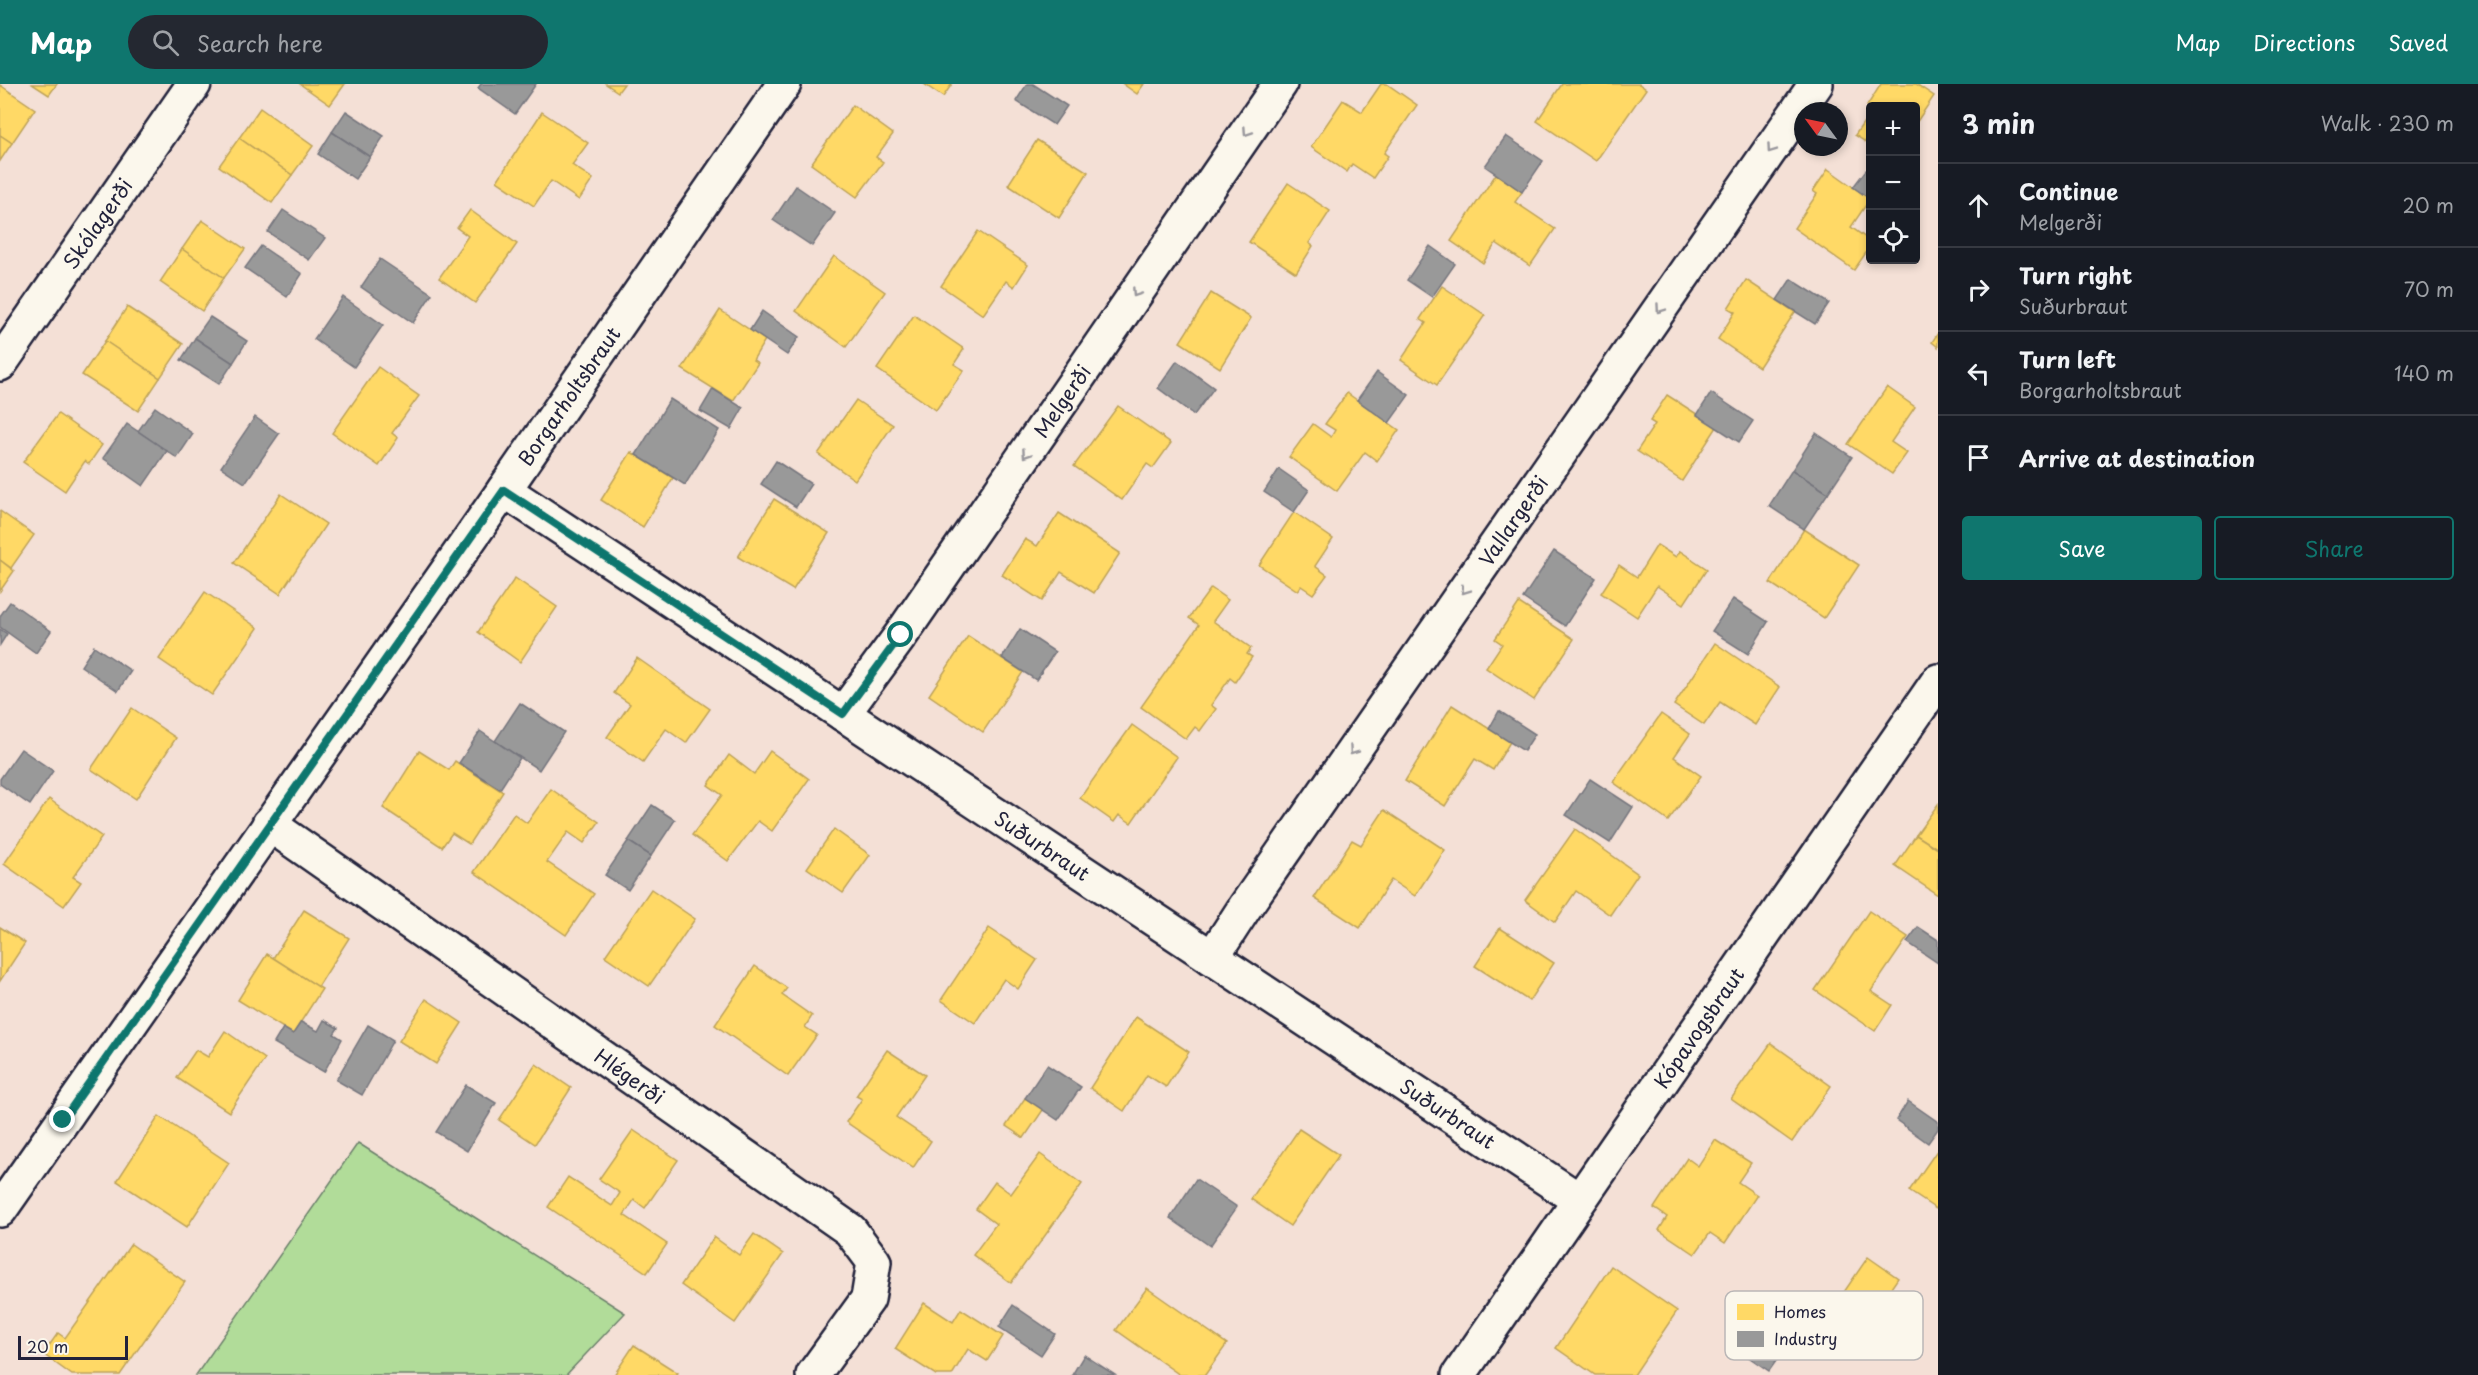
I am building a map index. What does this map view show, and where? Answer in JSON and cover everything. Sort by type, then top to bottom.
[{"type":"street","name":"Skólagerði","points":[[0,363],[195,84]]},
{"type":"street","name":"Borgarholtsbraut","points":[[0,1210],[504,490],[784,84]]},
{"type":"street","name":"Melgerði","points":[[843,714],[908,625],[1280,84]]},
{"type":"street","name":"Vallargerði","points":[[1212,958],[1245,907],[1816,84]]},
{"type":"street","name":"Suðurbraut","points":[[504,490],[1579,1200]]},
{"type":"street","name":"Kópavogsbraut","points":[[1459,1375],[1938,681]]},
{"type":"street","name":"Hlégerði","points":[[269,824],[850,1230],[874,1262],[868,1299],[813,1375]]},
{"type":"green space","points":[[358,1143],[625,1313],[566,1375],[196,1375]]},
{"type":"building: Homes","points":[[32,84],[57,84],[49,95]]},
{"type":"building: Homes","points":[[300,84],[345,84],[330,105]]},
{"type":"building: Homes","points":[[606,84],[624,84],[618,92]]},
{"type":"building: Homes","points":[[924,84],[952,84],[943,97]]},
{"type":"building: Homes","points":[[1123,84],[1144,84],[1137,94]]},
{"type":"building: Homes","points":[[1381,84],[1387,84],[1417,105],[1384,153],[1388,156],[1373,178],[1352,164],[1347,172],[1311,147],[1343,100],[1362,112]]},
{"type":"building: Homes","points":[[1562,84],[1639,84],[1646,89],[1596,161],[1537,121]]},
{"type":"building: Homes","points":[[1881,84],[1916,84],[1934,96],[1920,117],[1920,102],[1870,102]]},
{"type":"building: Homes","points":[[0,85],[35,109],[12,143],[0,135]]},
{"type":"building: Homes","points":[[853,105],[893,134],[876,157],[883,162],[857,197],[811,164]]},
{"type":"building: Homes","points":[[260,108],[313,146],[292,175],[239,138]]},
{"type":"building: Homes","points":[[542,112],[588,143],[572,165],[593,179],[579,200],[551,181],[534,206],[497,181]]},
{"type":"building: Homes","points":[[1866,119],[1866,142],[1855,135]]},
{"type":"building: Homes","points":[[0,135],[12,143],[0,161]]},
{"type":"building: Homes","points":[[239,138],[292,175],[272,203],[219,166]]},
{"type":"building: Homes","points":[[1037,140],[1088,172],[1059,218],[1008,185]]},
{"type":"building: Homes","points":[[1828,169],[1866,196],[1866,205],[1851,227],[1866,238],[1866,253],[1854,270],[1794,228],[1817,194],[1813,191]]},
{"type":"building: Homes","points":[[1496,174],[1522,192],[1515,202],[1555,229],[1530,266],[1496,243],[1483,263],[1451,241]]},
{"type":"building: Homes","points":[[1288,183],[1330,211],[1309,243],[1313,246],[1296,273],[1249,242]]},
{"type":"building: Homes","points":[[470,210],[517,244],[475,303],[439,278],[468,236],[457,228]]},
{"type":"building: Homes","points":[[202,220],[245,249],[224,278],[182,249]]},
{"type":"building: Homes","points":[[978,231],[1028,265],[1014,287],[1006,281],[983,315],[941,286]]},
{"type":"building: Homes","points":[[182,249],[224,278],[202,311],[160,282]]},
{"type":"building: Homes","points":[[834,256],[885,292],[846,347],[796,311]]},
{"type":"building: Homes","points":[[1746,280],[1795,312],[1759,367],[1718,339],[1735,312],[1728,308]]},
{"type":"building: Homes","points":[[1442,286],[1485,315],[1437,385],[1401,360],[1426,323],[1420,319]]},
{"type":"building: Homes","points":[[1211,293],[1251,318],[1220,368],[1180,342]]},
{"type":"building: Homes","points":[[127,307],[183,344],[160,378],[105,341]]},
{"type":"building: Homes","points":[[720,310],[765,340],[753,360],[758,363],[733,401],[682,369]]},
{"type":"building: Homes","points":[[914,315],[964,349],[954,364],[964,370],[936,410],[877,369]]},
{"type":"building: Homes","points":[[1938,333],[1938,347],[1932,342]]},
{"type":"building: Homes","points":[[105,341],[160,378],[138,411],[82,375]]},
{"type":"building: Homes","points":[[378,367],[419,396],[392,433],[398,438],[379,466],[332,433]]},
{"type":"building: Homes","points":[[1887,387],[1915,407],[1891,442],[1907,453],[1892,474],[1848,444]]},
{"type":"building: Homes","points":[[1347,393],[1399,430],[1377,461],[1365,452],[1337,491],[1289,457],[1313,424],[1331,437],[1335,430],[1325,424]]},
{"type":"building: Homes","points":[[1667,395],[1717,427],[1682,481],[1637,451],[1655,424],[1650,421]]},
{"type":"building: Homes","points":[[856,400],[893,425],[855,480],[818,454]]},
{"type":"building: Homes","points":[[1118,406],[1171,443],[1153,468],[1147,464],[1122,500],[1074,466]]},
{"type":"building: Homes","points":[[58,414],[102,445],[89,464],[85,461],[65,491],[23,462]]},
{"type":"building: Homes","points":[[631,452],[673,478],[643,527],[601,500]]},
{"type":"building: Homes","points":[[281,494],[326,524],[280,594],[234,563]]},
{"type":"building: Homes","points":[[774,499],[829,533],[793,590],[738,557]]},
{"type":"building: Homes","points":[[0,511],[34,535],[11,568],[0,560]]},
{"type":"building: Homes","points":[[1294,512],[1333,539],[1315,566],[1327,575],[1313,594],[1301,586],[1298,591],[1259,565]]},
{"type":"building: Homes","points":[[1059,513],[1120,553],[1094,593],[1061,572],[1042,601],[1002,575],[1025,539],[1037,546]]},
{"type":"building: Homes","points":[[1804,529],[1859,565],[1824,618],[1770,583]]},
{"type":"building: Homes","points":[[1657,545],[1676,557],[1680,551],[1707,569],[1684,604],[1657,586],[1637,617],[1601,593],[1619,565],[1637,577]]},
{"type":"building: Homes","points":[[0,560],[14,571],[0,591]]},
{"type":"building: Homes","points":[[515,578],[557,607],[520,662],[478,632]]},
{"type":"building: Homes","points":[[1211,588],[1228,600],[1213,621],[1251,648],[1247,654],[1252,657],[1235,682],[1230,678],[1211,705],[1216,709],[1200,731],[1195,727],[1186,739],[1141,707],[1199,625],[1189,618]]},
{"type":"building: Homes","points":[[205,592],[258,628],[212,695],[159,659]]},
{"type":"building: Homes","points":[[1519,603],[1574,639],[1534,700],[1486,668],[1502,644],[1495,639]]},
{"type":"building: Homes","points":[[968,636],[1023,672],[983,732],[929,695]]},
{"type":"building: Homes","points":[[1715,643],[1780,687],[1755,725],[1720,702],[1704,725],[1674,705]]},
{"type":"building: Homes","points":[[637,658],[710,709],[686,743],[666,729],[643,762],[607,737],[630,704],[614,693]]},
{"type":"building: Homes","points":[[1452,705],[1510,742],[1493,770],[1475,759],[1445,806],[1405,781]]},
{"type":"building: Homes","points":[[132,708],[176,738],[136,799],[91,769]]},
{"type":"building: Homes","points":[[1661,714],[1690,734],[1674,757],[1701,776],[1668,821],[1613,782]]},
{"type":"building: Homes","points":[[1132,725],[1177,757],[1131,823],[1119,815],[1114,822],[1080,798]]},
{"type":"building: Homes","points":[[419,751],[449,770],[455,761],[503,792],[469,844],[452,833],[442,847],[383,808]]},
{"type":"building: Homes","points":[[770,751],[809,779],[772,831],[758,821],[728,861],[692,835],[722,795],[708,785],[729,755],[754,774]]},
{"type":"building: Homes","points":[[551,789],[599,822],[584,843],[568,832],[547,862],[594,894],[566,935],[474,872],[514,814],[527,823]]},
{"type":"building: Homes","points":[[49,799],[102,837],[73,877],[81,882],[64,906],[4,864]]},
{"type":"building: Homes","points":[[1938,804],[1938,849],[1916,835]]},
{"type":"building: Homes","points":[[1384,810],[1445,850],[1415,896],[1391,880],[1360,928],[1314,898],[1352,840],[1361,845]]},
{"type":"building: Homes","points":[[834,829],[870,855],[843,893],[807,868]]},
{"type":"building: Homes","points":[[1575,829],[1638,874],[1610,915],[1576,891],[1555,922],[1525,900]]},
{"type":"building: Homes","points":[[1916,835],[1938,849],[1938,895],[1895,866]]},
{"type":"building: Homes","points":[[651,889],[695,919],[649,986],[605,956]]},
{"type":"building: Homes","points":[[304,910],[349,938],[318,987],[273,958]]},
{"type":"building: Homes","points":[[1869,911],[1908,937],[1871,991],[1892,1005],[1875,1031],[1815,990]]},
{"type":"building: Homes","points":[[0,927],[25,943],[0,981]]},
{"type":"building: Homes","points":[[989,928],[1037,960],[1018,989],[1004,979],[975,1023],[941,1000]]},
{"type":"building: Homes","points":[[1500,928],[1554,963],[1529,1001],[1475,966]]},
{"type":"building: Homes","points":[[267,954],[322,989],[293,1034],[238,1000]]},
{"type":"building: Homes","points":[[755,966],[787,988],[782,995],[812,1016],[805,1027],[817,1035],[788,1076],[715,1025]]},
{"type":"building: Homes","points":[[426,999],[462,1023],[436,1064],[399,1041]]},
{"type":"building: Homes","points":[[1136,1017],[1189,1052],[1166,1087],[1147,1075],[1124,1111],[1090,1088]]},
{"type":"building: Homes","points":[[225,1031],[265,1059],[229,1112],[177,1078],[196,1050],[208,1057]]},
{"type":"building: Homes","points":[[1771,1043],[1831,1086],[1792,1142],[1731,1099]]},
{"type":"building: Homes","points":[[887,1050],[925,1075],[896,1117],[931,1141],[913,1168],[846,1122],[862,1099],[856,1096]]},
{"type":"building: Homes","points":[[536,1064],[571,1088],[535,1144],[499,1120]]},
{"type":"building: Homes","points":[[1025,1098],[1043,1110],[1024,1138],[1006,1126]]},
{"type":"building: Homes","points":[[159,1116],[229,1163],[187,1227],[117,1181]]},
{"type":"building: Homes","points":[[1299,1129],[1339,1155],[1290,1226],[1251,1199]]},
{"type":"building: Homes","points":[[633,1130],[678,1160],[645,1208],[634,1200],[624,1215],[667,1244],[647,1273],[548,1207],[568,1177],[612,1206],[620,1193],[599,1179]]},
{"type":"building: Homes","points":[[1715,1140],[1751,1163],[1738,1182],[1757,1195],[1725,1243],[1710,1233],[1695,1254],[1659,1230],[1667,1217],[1654,1208],[1687,1158],[1698,1166]]},
{"type":"building: Homes","points":[[1938,1149],[1938,1206],[1936,1209],[1909,1191]]},
{"type":"building: Homes","points":[[1040,1154],[1082,1184],[1011,1283],[973,1255],[996,1224],[976,1209],[995,1182],[1011,1194]]},
{"type":"building: Homes","points":[[754,1234],[783,1254],[735,1323],[681,1285],[714,1237],[739,1255]]},
{"type":"building: Homes","points":[[131,1244],[185,1282],[120,1375],[72,1375],[43,1354],[58,1333],[65,1338]]},
{"type":"building: Homes","points":[[1868,1257],[1898,1278],[1889,1291],[1845,1291]]},
{"type":"building: Homes","points":[[1611,1266],[1677,1311],[1634,1375],[1595,1375],[1556,1348]]},
{"type":"building: Homes","points":[[1147,1288],[1227,1344],[1205,1375],[1180,1375],[1116,1330]]},
{"type":"building: Homes","points":[[924,1303],[953,1322],[961,1309],[1003,1336],[987,1361],[968,1349],[952,1375],[936,1375],[895,1349]]},
{"type":"building: Homes","points":[[634,1345],[678,1373],[676,1375],[614,1375]]},
{"type":"building: Industry","points":[[481,84],[536,84],[515,114],[478,88]]},
{"type":"building: Industry","points":[[1027,84],[1033,84],[1067,106],[1054,125],[1016,101]]},
{"type":"building: Industry","points":[[346,111],[384,136],[370,157],[332,132]]},
{"type":"building: Industry","points":[[332,132],[370,157],[355,179],[318,154]]},
{"type":"building: Industry","points":[[1506,136],[1543,161],[1522,192],[1485,166]]},
{"type":"building: Industry","points":[[1866,170],[1866,196],[1853,187]]},
{"type":"building: Industry","points":[[796,186],[835,213],[812,246],[773,220]]},
{"type":"building: Industry","points":[[283,210],[325,238],[309,260],[268,232]]},
{"type":"building: Industry","points":[[261,246],[302,274],[287,297],[245,268]]},
{"type":"building: Industry","points":[[1430,246],[1455,264],[1432,297],[1407,280]]},
{"type":"building: Industry","points":[[380,259],[432,294],[413,323],[361,287]]},
{"type":"building: Industry","points":[[1791,279],[1829,303],[1815,324],[1777,300]]},
{"type":"building: Industry","points":[[343,297],[383,325],[354,367],[314,339]]},
{"type":"building: Industry","points":[[762,311],[799,337],[787,355],[750,330]]},
{"type":"building: Industry","points":[[210,317],[247,341],[233,363],[195,338]]},
{"type":"building: Industry","points":[[195,338],[233,363],[219,384],[181,360]]},
{"type":"building: Industry","points":[[1177,361],[1214,388],[1194,415],[1158,388]]},
{"type":"building: Industry","points":[[1377,372],[1409,395],[1389,423],[1357,400]]},
{"type":"building: Industry","points":[[713,389],[743,408],[731,429],[700,411]]},
{"type":"building: Industry","points":[[1711,393],[1753,421],[1739,442],[1697,415]]},
{"type":"building: Industry","points":[[670,399],[719,430],[685,485],[636,455]]},
{"type":"building: Industry","points":[[155,407],[193,434],[177,458],[138,431]]},
{"type":"building: Industry","points":[[255,417],[279,434],[245,483],[221,467]]},
{"type":"building: Industry","points":[[127,424],[167,451],[143,486],[103,458]]},
{"type":"building: Industry","points":[[1816,433],[1852,457],[1828,493],[1792,470]]},
{"type":"building: Industry","points":[[776,461],[811,484],[796,507],[761,484]]},
{"type":"building: Industry","points":[[1279,469],[1309,490],[1294,512],[1264,492]]},
{"type":"building: Industry","points":[[1792,470],[1828,493],[1804,529],[1769,506]]},
{"type":"building: Industry","points":[[1554,551],[1596,578],[1565,626],[1523,598]]},
{"type":"building: Industry","points":[[1733,599],[1768,622],[1748,654],[1712,631]]},
{"type":"building: Industry","points":[[10,602],[51,631],[36,653],[0,627],[0,616]]},
{"type":"building: Industry","points":[[0,629],[7,634],[0,645]]},
{"type":"building: Industry","points":[[1020,629],[1055,652],[1036,680],[1002,658]]},
{"type":"building: Industry","points":[[94,646],[131,671],[118,691],[81,666]]},
{"type":"building: Industry","points":[[520,703],[564,732],[539,770],[495,741]]},
{"type":"building: Industry","points":[[1499,711],[1535,734],[1524,751],[1489,729]]},
{"type":"building: Industry","points":[[480,731],[520,758],[500,789],[459,763]]},
{"type":"building: Industry","points":[[21,749],[53,771],[30,805],[0,784],[0,779]]},
{"type":"building: Industry","points":[[1590,779],[1633,807],[1610,843],[1566,815]]},
{"type":"building: Industry","points":[[652,805],[675,820],[651,856],[628,841]]},
{"type":"building: Industry","points":[[628,841],[651,856],[628,890],[605,875]]},
{"type":"building: Industry","points":[[1918,927],[1938,940],[1938,963],[1907,942]]},
{"type":"building: Industry","points":[[324,1020],[338,1028],[334,1034],[342,1039],[324,1072],[274,1043],[283,1028],[293,1034],[301,1022],[318,1031]]},
{"type":"building: Industry","points":[[368,1025],[393,1040],[362,1095],[336,1080]]},
{"type":"building: Industry","points":[[1047,1065],[1081,1087],[1058,1120],[1025,1098]]},
{"type":"building: Industry","points":[[466,1085],[496,1103],[467,1151],[436,1132]]},
{"type":"building: Industry","points":[[1908,1101],[1938,1122],[1938,1129],[1928,1143],[1896,1120]]},
{"type":"building: Industry","points":[[1196,1179],[1237,1207],[1210,1246],[1170,1218]]},
{"type":"building: Industry","points":[[1013,1305],[1055,1334],[1041,1355],[999,1327]]},
{"type":"building: Industry","points":[[1084,1355],[1115,1375],[1072,1375]]},
{"type":"building: Industry","points":[[1753,1360],[1777,1360],[1769,1371]]},
{"type":"route","points":[[63,1120],[504,490],[843,714],[901,635]]}]
